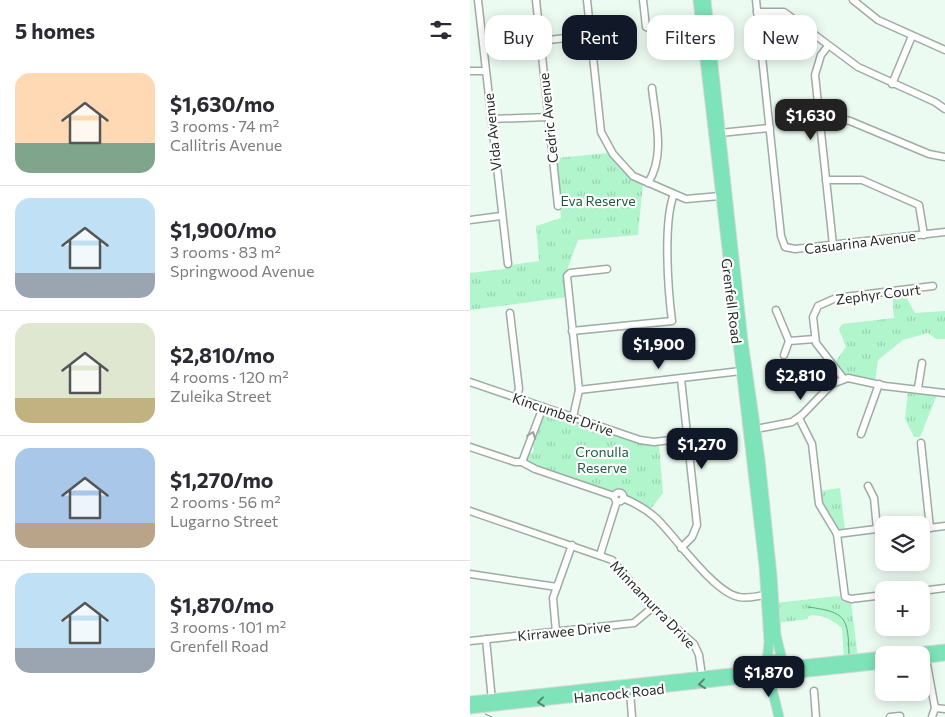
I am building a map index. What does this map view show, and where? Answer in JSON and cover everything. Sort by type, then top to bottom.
[{"type":"main road","name":"Grenfell Road","points":[[698,0],[702,15]]},
{"type":"main road","name":"Grenfell Road","points":[[705,15],[706,0]]},
{"type":"main road","name":"Grenfell Road","points":[[709,60],[741,371],[753,429]]},
{"type":"main road","name":"Grenfell Road","points":[[723,196],[743,340],[769,594],[776,635],[783,661]]},
{"type":"main road","name":"Grenfell Road","points":[[766,664],[769,642],[769,594]]},
{"type":"main road","points":[[930,657],[945,656]]},
{"type":"main road","points":[[780,717],[769,681],[764,674],[766,664],[774,658],[798,665],[875,657]]},
{"type":"main road","points":[[780,717],[784,680],[788,670],[783,661]]},
{"type":"main road","name":"Hancock Road","points":[[470,709],[493,703],[750,671],[766,664]]},
{"type":"main road","points":[[769,681],[784,680],[799,673],[875,665]]},
{"type":"main road","name":"Hancock Road","points":[[470,701],[493,703],[630,692],[751,678],[769,681]]},
{"type":"street","name":"Vida Avenue","points":[[478,0],[501,216],[508,264]]},
{"type":"street","name":"Cedric Avenue","points":[[536,0],[537,15]]},
{"type":"street","points":[[587,0],[589,15]]},
{"type":"street","points":[[643,0],[647,28]]},
{"type":"street","name":"Casuarina Avenue","points":[[756,0],[782,236],[785,246],[795,249],[945,232]]},
{"type":"street","points":[[853,0],[878,20],[945,50]]},
{"type":"street","points":[[757,12],[784,12],[858,67],[935,102],[945,109]]},
{"type":"street","points":[[892,84],[912,36]]},
{"type":"street","points":[[828,46],[820,55],[815,75],[833,245]]},
{"type":"street","name":"Cedric Avenue","points":[[542,60],[558,206]]},
{"type":"street","points":[[594,60],[604,140],[628,172],[648,183],[689,200],[723,196]]},
{"type":"street","points":[[470,71],[485,71]]},
{"type":"street","points":[[648,183],[658,161],[652,88]]},
{"type":"street","points":[[491,120],[548,117]]},
{"type":"street","points":[[820,121],[841,119],[850,121],[929,154],[945,157]]},
{"type":"street","points":[[716,134],[770,128]]},
{"type":"street","points":[[826,180],[862,180],[919,205],[924,235]]},
{"type":"street","points":[[572,331],[672,321],[668,256],[670,216],[674,194]]},
{"type":"street","points":[[470,220],[501,216]]},
{"type":"street","points":[[573,417],[579,390],[567,281],[568,274],[607,270]]},
{"type":"street","name":"Zephyr Court","points":[[815,339],[814,312],[825,301],[932,286]]},
{"type":"street","points":[[776,310],[789,341],[784,355]]},
{"type":"street","points":[[510,313],[519,389],[516,398]]},
{"type":"street","points":[[789,341],[815,339],[820,351],[839,370],[844,379]]},
{"type":"street","points":[[918,388],[922,363]]},
{"type":"street","points":[[579,390],[741,371]]},
{"type":"street","points":[[681,379],[697,525],[692,538],[682,548]]},
{"type":"street","points":[[753,429],[786,424],[799,418],[827,389],[844,379],[860,379],[878,384],[945,393]]},
{"type":"street","name":"Kincumber Drive","points":[[470,382],[645,441],[654,442],[687,438]]},
{"type":"street","points":[[861,434],[878,384]]},
{"type":"street","points":[[522,462],[543,407]]},
{"type":"street","points":[[799,418],[812,444],[819,504],[837,534],[845,597],[849,599],[875,596]]},
{"type":"street","points":[[921,443],[929,516]]},
{"type":"street","points":[[470,448],[507,460],[522,462],[535,470],[618,498],[651,514],[720,587],[733,596],[744,598],[769,594]]},
{"type":"street","points":[[868,486],[874,498],[877,516]]},
{"type":"street","points":[[600,555],[618,498]]},
{"type":"street","name":"Minnamurra Drive","points":[[470,511],[600,555],[619,566],[653,607],[694,644],[699,655],[702,676]]},
{"type":"street","points":[[930,528],[945,526]]},
{"type":"street","points":[[837,534],[875,530]]},
{"type":"street","points":[[556,632],[553,598],[572,545]]},
{"type":"street","points":[[470,574],[557,587]]},
{"type":"street","points":[[930,590],[945,588]]},
{"type":"street","name":"Kirrawee Drive","points":[[470,641],[634,623],[653,607]]},
{"type":"street","points":[[486,639],[493,703]]},
{"type":"street","points":[[814,691],[816,717]]},
{"type":"street","points":[[930,691],[934,708],[932,717]]},
{"type":"street","points":[[630,692],[632,717]]},
{"type":"street","points":[[934,708],[945,709]]},
{"type":"street","points":[[890,717],[900,716]]},
{"type":"green space","name":"Eva Reserve","points":[[609,153],[621,169],[643,183],[638,235],[578,240],[565,276],[567,297],[470,310],[470,273],[505,269],[505,266],[539,261],[536,226],[561,218],[556,158]]},
{"type":"green space","points":[[892,293],[904,293],[915,313],[945,311],[945,339],[936,339],[928,333],[903,340],[878,360],[875,382],[843,375],[834,364],[846,347],[839,329],[842,324],[894,318]]},
{"type":"green space","points":[[908,391],[937,395],[920,437],[914,437],[905,419]]},
{"type":"green space","name":"Cronulla Reserve","points":[[547,410],[659,444],[663,493],[650,510],[621,491],[612,492],[535,467],[525,460],[528,452],[532,453],[534,450],[532,442]]},
{"type":"green space","points":[[840,488],[845,530],[834,526],[826,516],[819,491]]},
{"type":"green space","points":[[839,596],[843,602],[851,602],[858,658],[844,660],[842,628],[826,618],[808,616],[808,619],[776,623],[774,603]]},
{"type":"waterway","points":[[808,607],[831,611],[843,619],[848,633],[849,655]]},
{"type":"waterway","points":[[485,714],[492,717]]}]
